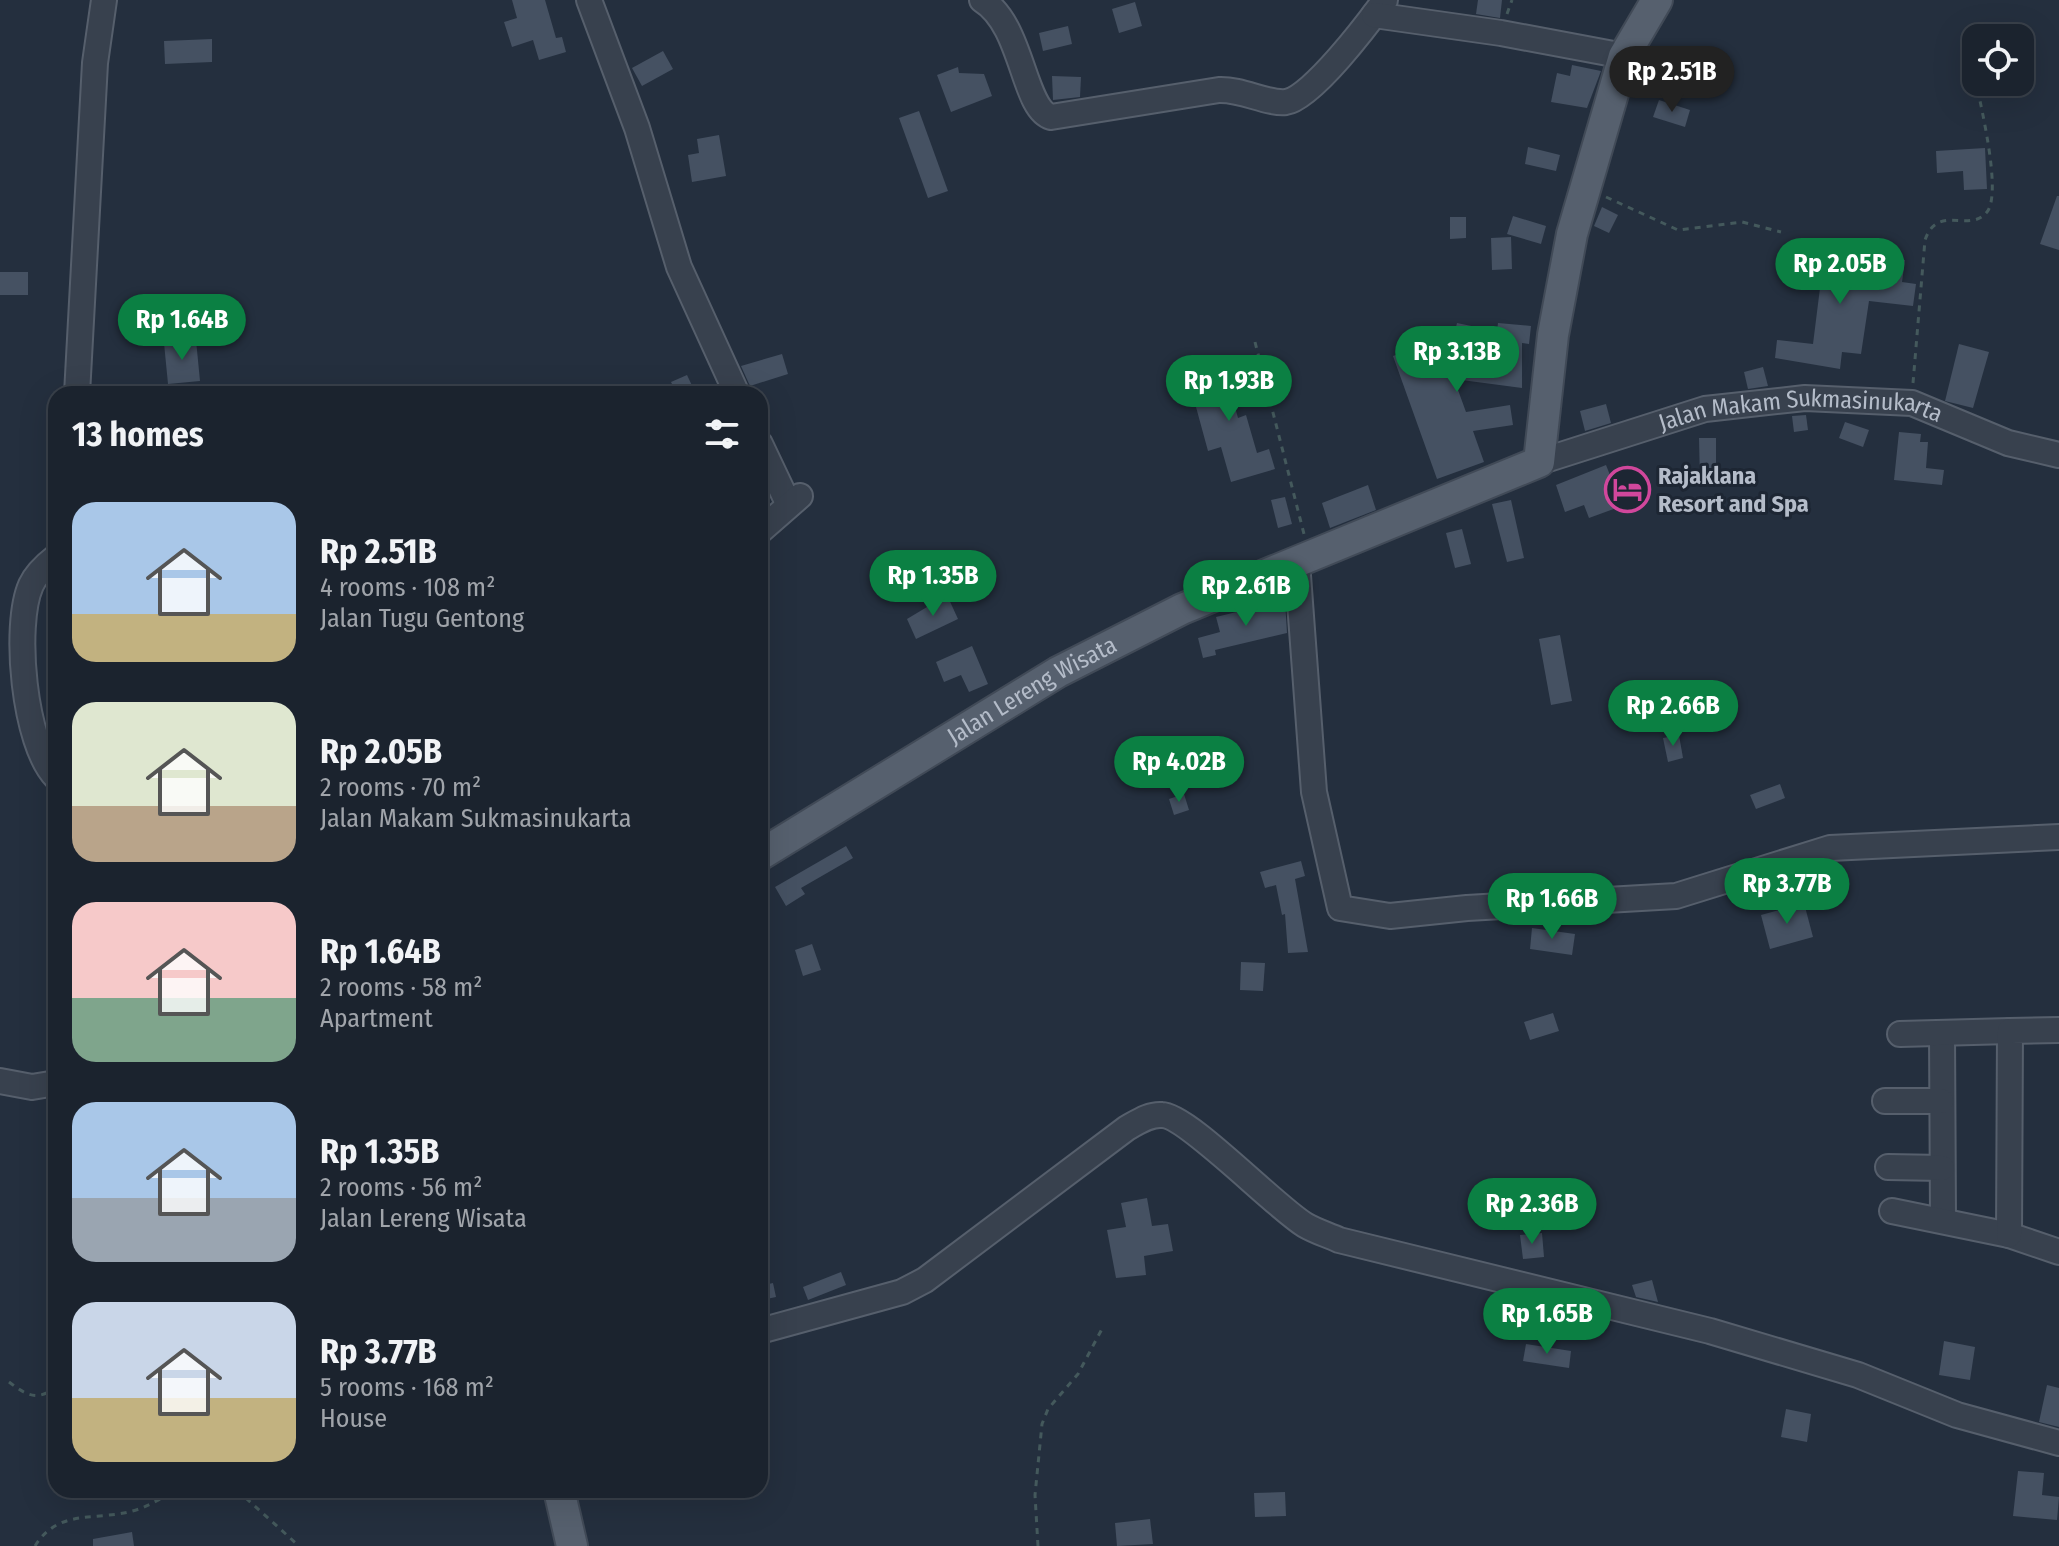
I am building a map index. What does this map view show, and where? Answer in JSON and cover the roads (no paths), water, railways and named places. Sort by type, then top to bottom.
[{"type":"main road","points":[[1539,462],[1553,335],[1585,187],[1624,56],[1657,0]]},
{"type":"main road","name":"Jalan Lereng Wisata","points":[[768,850],[1058,672],[1182,609],[1539,462]]},
{"type":"main road","points":[[561,1498],[572,1546]]},
{"type":"street","points":[[77,386],[95,63],[104,0]]},
{"type":"street","points":[[589,0],[637,128],[679,267],[733,386]]},
{"type":"street","points":[[982,0],[1001,15],[1037,108],[1051,117],[1219,90],[1240,90],[1279,102],[1293,100],[1310,89],[1379,8],[1624,56]]},
{"type":"street","name":"Jalan Makam Sukmasinukarta","points":[[1539,462],[1705,409],[1805,398],[1912,403],[2008,443],[2059,455]]},
{"type":"street","points":[[768,457],[795,499],[768,524]]},
{"type":"street","points":[[1303,560],[1314,792],[1340,908],[1390,916],[1467,908],[1676,896],[1830,848],[2054,839]]},
{"type":"street","points":[[48,566],[31,584],[25,610],[24,653],[32,734],[48,765]]},
{"type":"street","points":[[1900,1034],[2059,1030]]},
{"type":"street","points":[[2009,1235],[2010,1031]]},
{"type":"street","points":[[1942,1033],[1943,1219]]},
{"type":"street","points":[[0,1081],[32,1087],[48,1084]]},
{"type":"street","points":[[1885,1101],[1941,1101]]},
{"type":"street","points":[[768,1329],[902,1292],[925,1280],[951,1264],[1127,1128],[1146,1118],[1163,1115],[1186,1123],[1205,1143],[1304,1224],[1339,1240],[1710,1331],[1858,1375],[1957,1415],[2059,1443]]},
{"type":"street","points":[[1888,1167],[1942,1168]]},
{"type":"street","points":[[1892,1211],[1943,1219],[2009,1235],[2059,1252]]},
{"type":"place","name":"Rajaklana Resort and Spa","points":[[1627,490]]}]
